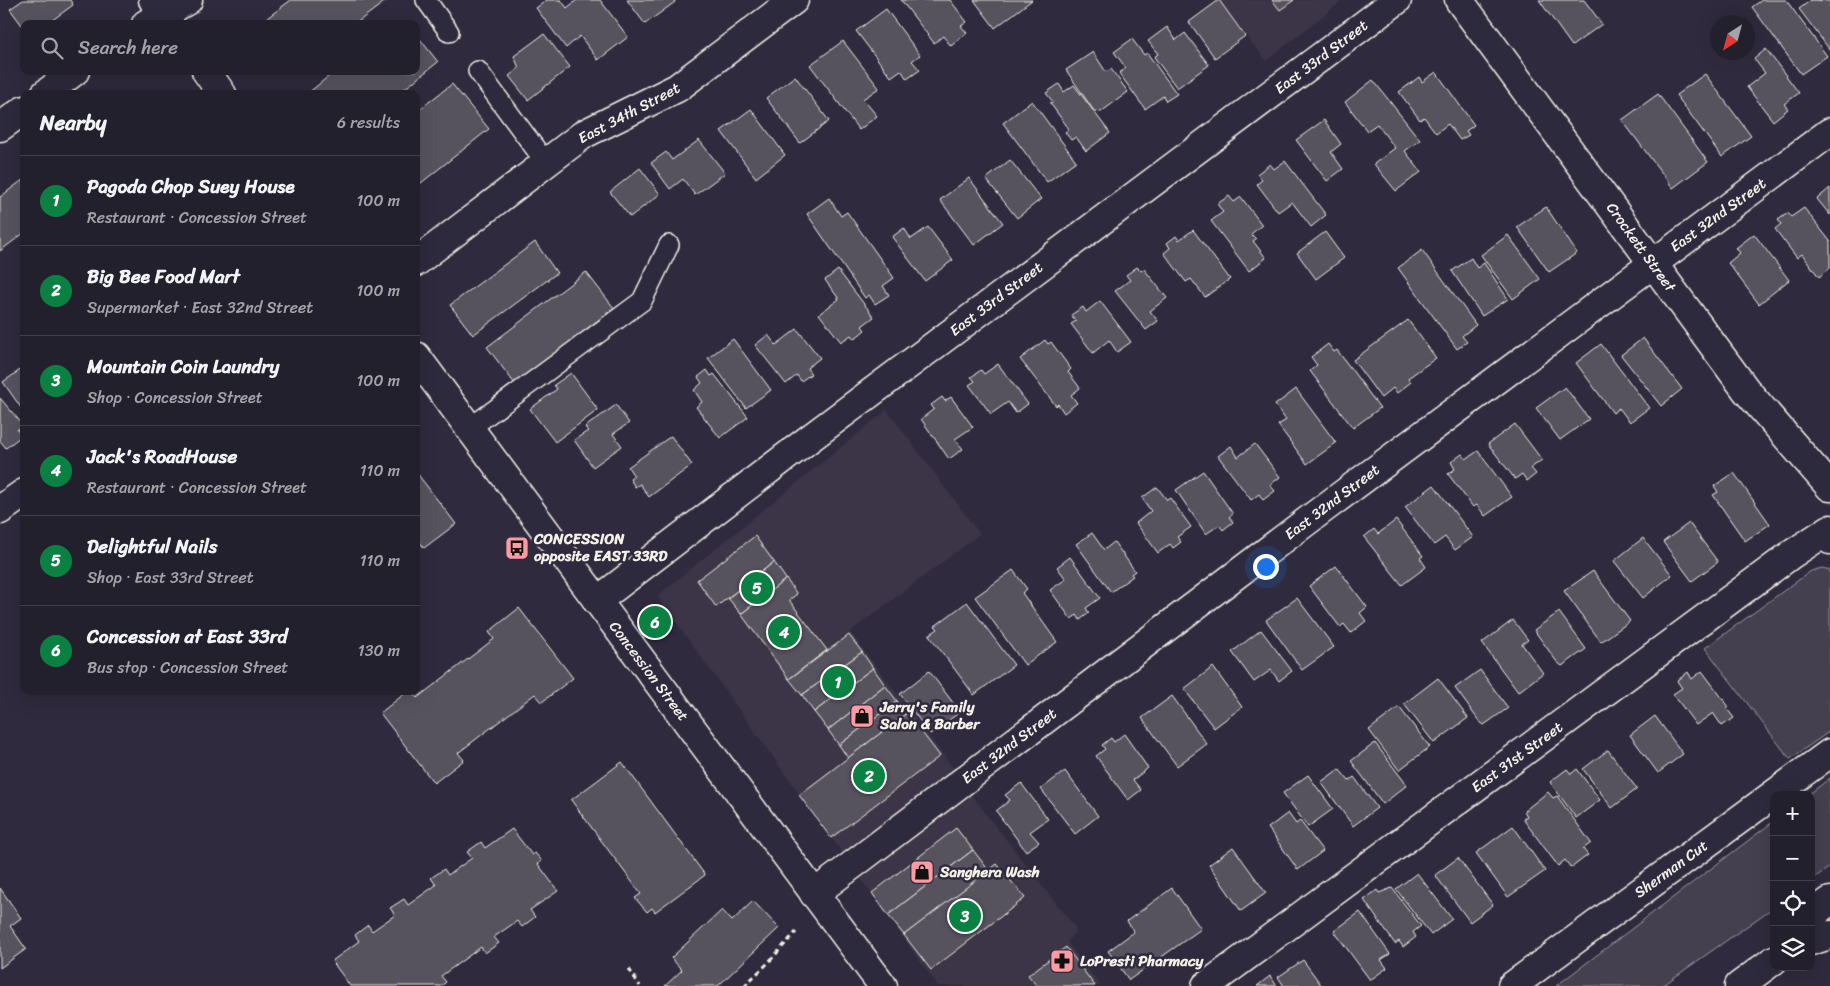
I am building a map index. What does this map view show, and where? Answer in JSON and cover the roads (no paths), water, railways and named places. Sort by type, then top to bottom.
[{"type":"street","points":[[158,15],[188,0]]},
{"type":"street","name":"East 34th Street","points":[[420,259],[584,134],[677,88],[794,0]]},
{"type":"street","name":"East 33rd Street","points":[[597,601],[802,445],[1397,0]]},
{"type":"street","name":"Crockett Street","points":[[1459,0],[1746,390],[1830,487]]},
{"type":"street","points":[[50,90],[70,75]]},
{"type":"street","points":[[209,75],[219,90]]},
{"type":"street","points":[[0,127],[20,113]]},
{"type":"street","name":"East 32nd Street","points":[[814,894],[1310,518],[1830,132]]},
{"type":"street","name":"Concession Street","points":[[420,361],[883,986]]},
{"type":"street","points":[[0,510],[20,496]]},
{"type":"street","name":"East 31st Street","points":[[1206,986],[1792,554],[1828,534]]},
{"type":"street","name":"Sherman Cut","points":[[1512,986],[1830,753]]},
{"type":"street","points":[[1815,914],[1830,901]]},
{"type":"street","points":[[1815,940],[1830,936]]},
{"type":"street","points":[[1739,986],[1770,963]]},
{"type":"lane","points":[[426,0],[449,32]]},
{"type":"lane","points":[[478,71],[546,164]]},
{"type":"lane","points":[[470,428],[642,301],[669,245]]},
{"type":"place","name":"CONCESSION opposite EAST 33RD","points":[[517,548]]},
{"type":"place","name":"Delightful Nails","points":[[757,588]]},
{"type":"place","name":"Concession at East 33rd","points":[[655,622]]},
{"type":"place","name":"Jack's RoadHouse","points":[[784,632]]},
{"type":"place","name":"Pagoda Chop Suey House","points":[[838,682]]},
{"type":"place","name":"Jerry's Family Salon & Barber","points":[[862,716]]},
{"type":"place","name":"Big Bee Food Mart","points":[[869,776]]},
{"type":"place","name":"Sanghera Wash","points":[[922,872]]},
{"type":"place","name":"Mountain Coin Laundry","points":[[965,916]]},
{"type":"place","name":"LoPresti Pharmacy","points":[[1062,961]]}]
